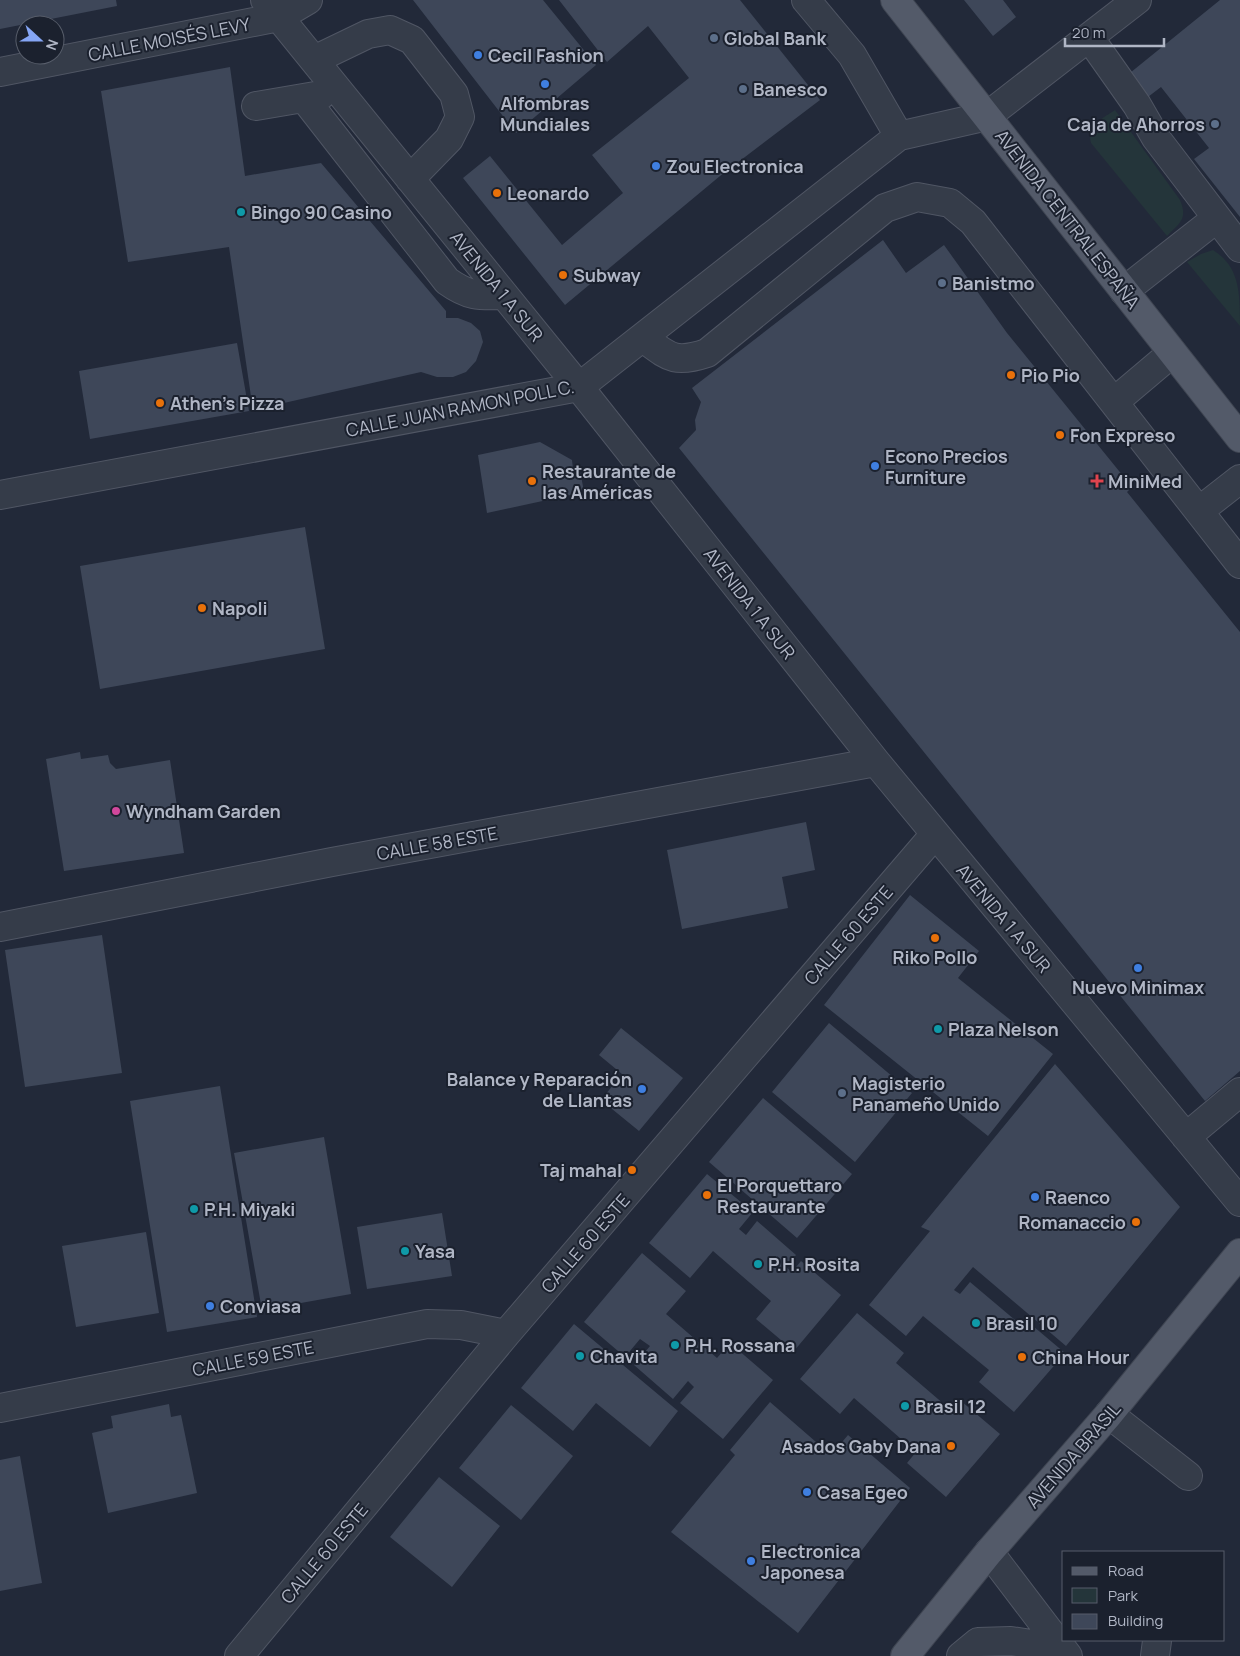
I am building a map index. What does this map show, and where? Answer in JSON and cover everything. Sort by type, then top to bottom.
[{"type":"main road","name":"AVENIDA CENTRAL ESPAÑA","points":[[894,0],[1240,438]]},
{"type":"main road","name":"AVENIDA BRASIL","points":[[904,1656],[989,1552],[1110,1414],[1240,1253]]},
{"type":"street","name":"CALLE MOISÉS LEVY","points":[[0,72],[308,0]]},
{"type":"street","points":[[806,0],[852,54],[899,136]]},
{"type":"street","points":[[987,116],[1137,0]]},
{"type":"street","name":"AVENIDA 1 A SUR","points":[[272,9],[579,387],[876,762],[1240,1202]]},
{"type":"street","points":[[314,60],[368,34],[390,30],[412,40],[454,94],[460,117],[449,139],[410,179]]},
{"type":"street","points":[[1089,37],[1137,105],[1156,138],[1240,248]]},
{"type":"street","points":[[256,106],[339,92]]},
{"type":"street","points":[[304,98],[447,281],[462,292],[480,296],[503,295]]},
{"type":"street","name":"CALLE JUAN RAMON POLL C.","points":[[0,495],[579,387],[899,136],[987,116]]},
{"type":"street","points":[[643,338],[667,355],[686,360],[707,353],[885,208],[917,197],[950,203],[973,222],[1240,564]]},
{"type":"street","points":[[1124,291],[1217,218]]},
{"type":"street","points":[[1114,402],[1172,353]]},
{"type":"street","points":[[1200,511],[1240,479]]},
{"type":"street","name":"CALLE 58 ESTE","points":[[0,927],[342,860],[876,762]]},
{"type":"street","name":"CALLE 60 ESTE","points":[[239,1656],[506,1334],[935,834]]},
{"type":"street","points":[[1186,1137],[1240,1092]]},
{"type":"street","name":"CALLE 59 ESTE","points":[[0,1408],[427,1324],[461,1325],[506,1334]]},
{"type":"street","points":[[1110,1414],[1188,1476]]},
{"type":"street","points":[[989,1552],[1065,1653]]},
{"type":"street","points":[[961,1656],[978,1642],[1011,1641],[1065,1653]]},
{"type":"green space","points":[[1115,110],[1180,200],[1183,216],[1179,224],[1167,236],[1091,143],[1090,137],[1093,127]]},
{"type":"green space","points":[[1213,250],[1229,264],[1237,282],[1240,303],[1240,326],[1187,262]]},
{"type":"building","points":[[0,0],[116,0],[117,6],[65,16],[15,15],[15,26],[0,29]]},
{"type":"building","points":[[413,0],[543,0],[596,65],[516,133]]},
{"type":"building","points":[[559,0],[740,0],[820,100],[720,176],[565,305],[463,178],[490,156],[562,245],[623,193],[592,155],[689,78],[648,26],[607,62]]},
{"type":"building","points":[[964,0],[1003,0],[1016,17],[993,36]]},
{"type":"building","name":"Caja de Ahorros","points":[[1220,0],[1240,0],[1240,217],[1194,159],[1209,148],[1161,87],[1144,100],[1125,77]]},
{"type":"building","name":"Bingo 90 Casino","points":[[230,67],[245,176],[321,163],[446,311],[446,318],[458,318],[471,323],[480,331],[483,342],[476,361],[466,372],[453,377],[437,377],[421,372],[253,410],[229,247],[128,262],[101,91]]},
{"type":"building","points":[[883,240],[906,273],[944,245],[1007,333],[1132,487],[1127,492],[1240,632],[1240,1071],[1205,1101],[679,448],[696,430],[695,420],[701,402],[692,388]]},
{"type":"building","points":[[237,343],[249,411],[90,439],[79,371]]},
{"type":"building","name":"Restaurante de las Américas","points":[[540,442],[572,460],[573,469],[580,470],[584,492],[487,513],[478,455]]},
{"type":"building","name":"Napoli","points":[[305,527],[325,649],[100,689],[80,566]]},
{"type":"building","name":"Wyndham Garden","points":[[80,752],[81,759],[108,755],[110,763],[116,769],[170,760],[184,853],[64,871],[46,759]]},
{"type":"building","points":[[806,822],[815,870],[782,877],[788,908],[682,929],[667,850]]},
{"type":"building","name":"Plaza Nelson","points":[[910,895],[979,951],[958,978],[1053,1054],[988,1136],[824,1005]]},
{"type":"building","points":[[102,935],[122,1073],[25,1087],[5,950]]},
{"type":"building","name":"Magisterio Panameño Unido","points":[[829,1023],[912,1093],[855,1162],[772,1092]]},
{"type":"building","name":"Balance y Reparación de Llantas","points":[[621,1028],[683,1078],[639,1131],[601,1100],[622,1074],[599,1055]]},
{"type":"building","name":"Raenco","points":[[1055,1064],[1180,1207],[1066,1346],[973,1267],[954,1290],[960,1294],[970,1282],[1022,1326],[1027,1321],[1065,1353],[1014,1412],[979,1382],[989,1370],[923,1316],[906,1336],[869,1305],[930,1231],[921,1227]]},
{"type":"building","name":"P.H. Miyaki","points":[[220,1086],[257,1317],[167,1332],[130,1101]]},
{"type":"building","points":[[763,1098],[852,1174],[797,1238],[709,1162]]},
{"type":"building","points":[[324,1137],[351,1294],[262,1310],[234,1153]]},
{"type":"building","name":"P.H. Rosita","points":[[707,1174],[753,1212],[739,1229],[746,1235],[757,1221],[796,1255],[786,1267],[792,1272],[801,1261],[841,1295],[794,1351],[756,1319],[771,1301],[713,1251],[690,1278],[649,1243]]},
{"type":"building","name":"Yasa","points":[[442,1213],[452,1276],[367,1289],[357,1227]]},
{"type":"building","points":[[146,1232],[159,1313],[76,1327],[62,1246]]},
{"type":"building","name":"P.H. Rossana","points":[[642,1253],[686,1291],[666,1314],[717,1358],[730,1343],[773,1380],[723,1439],[680,1403],[694,1387],[688,1381],[673,1399],[634,1365],[650,1346],[640,1339],[625,1357],[584,1322]]},
{"type":"building","name":"Brasil 12","points":[[857,1313],[904,1353],[896,1363],[952,1411],[961,1401],[1000,1434],[946,1497],[907,1463],[916,1452],[854,1398],[840,1414],[800,1379]]},
{"type":"building","name":"Chavita","points":[[574,1324],[678,1411],[650,1447],[596,1403],[573,1431],[521,1388]]},
{"type":"building","points":[[770,1402],[831,1455],[848,1435],[910,1488],[798,1633],[671,1532],[735,1455],[730,1450]]},
{"type":"building","points":[[169,1404],[171,1417],[181,1415],[197,1493],[108,1513],[92,1433],[113,1428],[111,1416]]},
{"type":"building","points":[[511,1405],[573,1456],[521,1520],[459,1468]]},
{"type":"building","points":[[20,1456],[42,1583],[0,1591],[0,1460]]},
{"type":"building","points":[[439,1477],[500,1526],[452,1587],[390,1537]]},
{"type":"place","name":"Global Bank","points":[[714,38]]},
{"type":"place","name":"Cecil Fashion","points":[[478,55]]},
{"type":"place","name":"Alfombras Mundiales","points":[[545,84]]},
{"type":"place","name":"Banesco","points":[[743,89]]},
{"type":"place","name":"Caja de Ahorros","points":[[1215,124]]},
{"type":"place","name":"Zou Electronica","points":[[656,166]]},
{"type":"place","name":"Leonardo","points":[[497,193]]},
{"type":"place","name":"Bingo 90 Casino","points":[[241,212]]},
{"type":"place","name":"Subway","points":[[563,275]]},
{"type":"place","name":"Banistmo","points":[[942,283]]},
{"type":"place","name":"Pio Pio","points":[[1011,375]]},
{"type":"place","name":"Athen's Pizza","points":[[160,403]]},
{"type":"place","name":"Fon Expreso","points":[[1060,435]]},
{"type":"place","name":"Econo Precios Furniture","points":[[875,466]]},
{"type":"place","name":"Restaurante de las Américas","points":[[532,481]]},
{"type":"place","name":"MiniMed","points":[[1097,481]]},
{"type":"place","name":"Napoli","points":[[202,608]]},
{"type":"place","name":"Wyndham Garden","points":[[116,811]]},
{"type":"place","name":"Riko Pollo","points":[[935,938]]},
{"type":"place","name":"Nuevo Minimax","points":[[1138,968]]},
{"type":"place","name":"Plaza Nelson","points":[[938,1029]]},
{"type":"place","name":"Balance y Reparación de Llantas","points":[[642,1089]]},
{"type":"place","name":"Magisterio Panameño Unido","points":[[842,1093]]},
{"type":"place","name":"Taj mahal","points":[[632,1170]]},
{"type":"place","name":"El Porquettaro Restaurante","points":[[707,1195]]},
{"type":"place","name":"Raenco","points":[[1035,1197]]},
{"type":"place","name":"P.H. Miyaki","points":[[194,1209]]},
{"type":"place","name":"Romanaccio","points":[[1136,1222]]},
{"type":"place","name":"Yasa","points":[[405,1251]]},
{"type":"place","name":"P.H. Rosita","points":[[758,1264]]},
{"type":"place","name":"Conviasa","points":[[210,1306]]},
{"type":"place","name":"Brasil 10","points":[[976,1323]]},
{"type":"place","name":"P.H. Rossana","points":[[675,1345]]},
{"type":"place","name":"Chavita","points":[[580,1356]]},
{"type":"place","name":"China Hour","points":[[1022,1357]]},
{"type":"place","name":"Brasil 12","points":[[905,1406]]},
{"type":"place","name":"Asados Gaby Dana","points":[[951,1446]]},
{"type":"place","name":"Casa Egeo","points":[[807,1492]]},
{"type":"place","name":"Electronica Japonesa","points":[[751,1561]]}]
